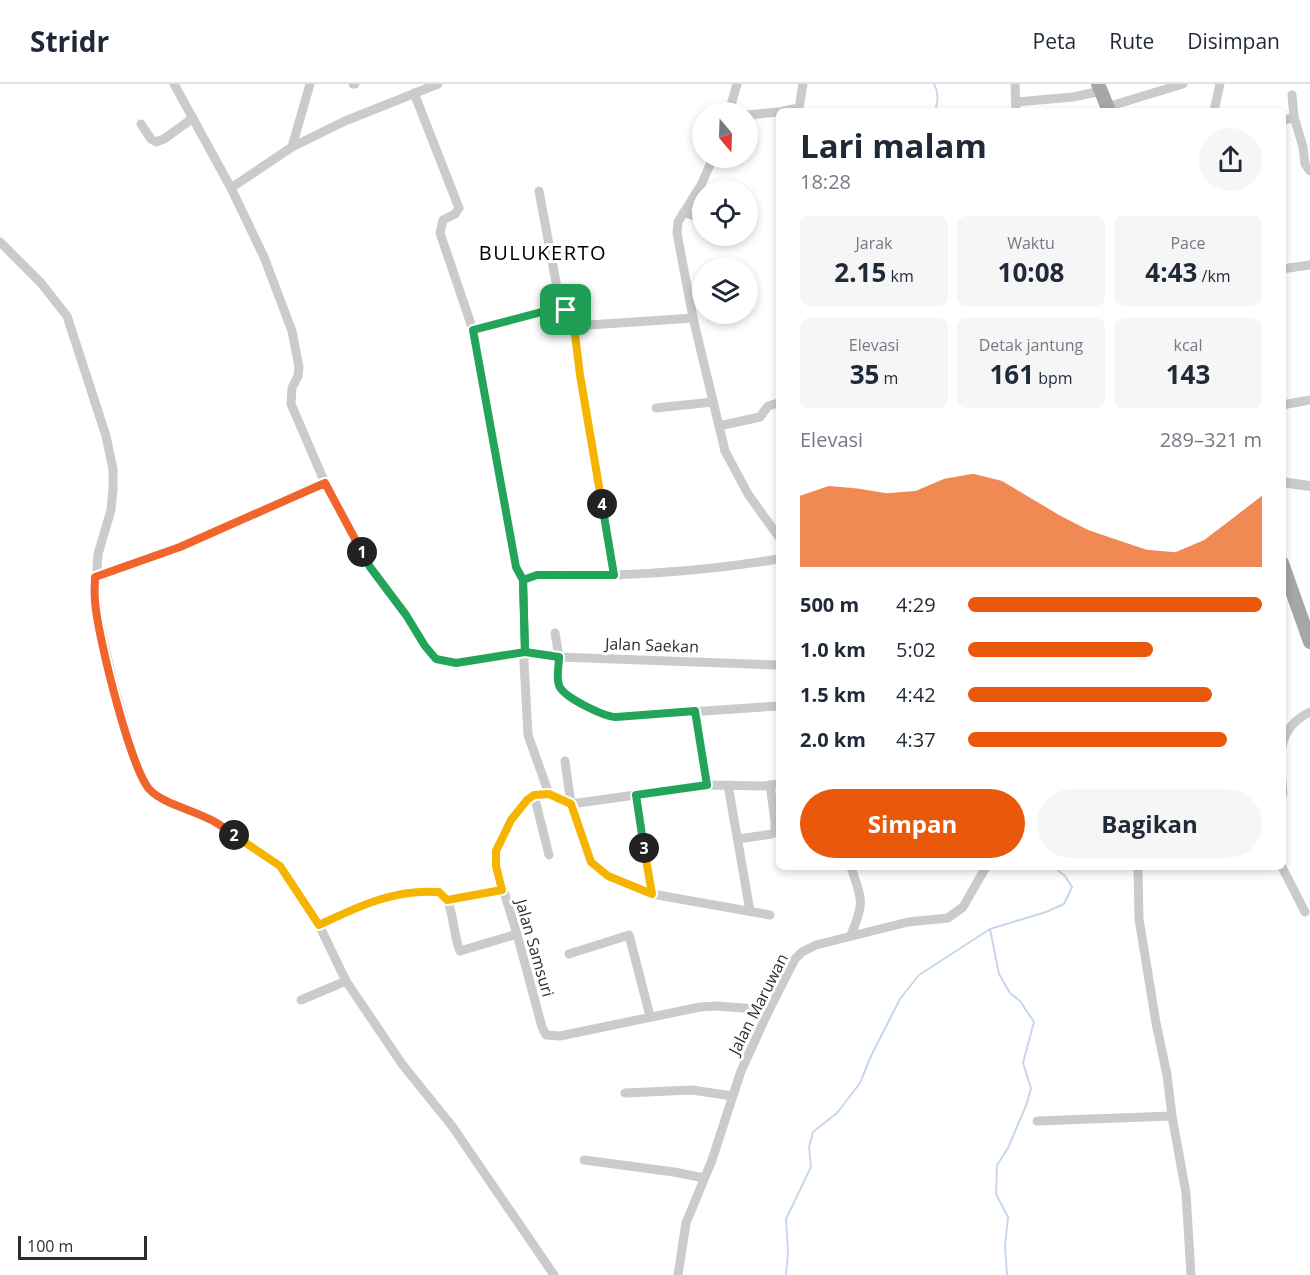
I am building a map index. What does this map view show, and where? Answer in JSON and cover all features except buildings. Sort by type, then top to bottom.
[{"type":"main road","points":[[1099,88],[1108,108]]},
{"type":"main road","points":[[1286,574],[1310,642]]},
{"type":"street","name":"Jalan Saekan","points":[[174,84],[231,188],[264,257],[292,331],[299,367],[298,376],[292,388],[291,404],[325,483],[370,567],[436,659],[446,662],[462,662],[525,652],[559,657],[776,665]]},
{"type":"street","points":[[292,147],[310,84]]},
{"type":"street","points":[[231,188],[292,147],[345,121],[438,84]]},
{"type":"street","points":[[732,102],[738,84]]},
{"type":"street","points":[[799,108],[803,84]]},
{"type":"street","points":[[1015,84],[1016,106],[1073,97],[1099,88]]},
{"type":"street","points":[[1111,108],[1183,84]]},
{"type":"street","points":[[1215,108],[1221,84]]},
{"type":"street","points":[[414,93],[459,208],[455,214],[443,220],[440,233],[473,330],[516,567],[523,580],[528,735],[549,794]]},
{"type":"street","points":[[1292,95],[1294,117],[1303,147],[1305,164],[1310,171]]},
{"type":"street","points":[[758,114],[776,111]]},
{"type":"street","points":[[1286,120],[1294,117]]},
{"type":"street","points":[[141,124],[151,139],[156,142],[164,139],[193,118]]},
{"type":"street","points":[[692,313],[677,233],[678,222],[709,168]]},
{"type":"street","points":[[539,191],[561,309]]},
{"type":"street","points":[[684,212],[692,215]]},
{"type":"street","points":[[0,242],[41,283],[68,316],[106,436],[113,469],[113,489],[111,510],[98,554],[95,602],[112,682],[134,759],[147,786],[161,798],[210,819],[280,866],[319,925],[346,981],[402,1064],[452,1126],[554,1275]]},
{"type":"street","points":[[1286,268],[1310,265]]},
{"type":"street","points":[[473,330],[512,318],[561,309],[568,313],[574,326],[580,375],[614,575]]},
{"type":"street","points":[[574,326],[692,318]]},
{"type":"street","points":[[694,324],[728,459],[748,494],[776,533]]},
{"type":"street","points":[[1286,404],[1310,400]]},
{"type":"street","points":[[656,408],[713,402]]},
{"type":"street","points":[[719,426],[760,417],[768,406],[776,404]]},
{"type":"street","points":[[95,577],[180,547],[325,483]]},
{"type":"street","points":[[1286,483],[1310,486]]},
{"type":"street","points":[[523,580],[537,575],[614,575],[740,565],[776,559]]},
{"type":"street","points":[[555,633],[559,657],[558,682],[562,691],[604,715],[616,717],[776,706]]},
{"type":"street","points":[[695,711],[707,785]]},
{"type":"street","points":[[1286,734],[1302,715],[1310,712]]},
{"type":"street","points":[[565,761],[571,804],[591,862],[608,876],[652,894],[770,915]]},
{"type":"street","points":[[549,855],[534,795],[549,794],[571,804],[707,785],[774,784],[775,832],[738,839]]},
{"type":"street","points":[[728,785],[750,911]]},
{"type":"street","name":"Jalan Samsuri","points":[[534,795],[511,820],[496,851],[496,866],[546,1035],[560,1035],[650,1016],[717,1006],[769,1010]]},
{"type":"street","points":[[636,795],[652,894]]},
{"type":"street","points":[[851,935],[862,908],[861,897],[852,870]]},
{"type":"street","name":"Jalan Maruwan","points":[[678,1275],[686,1222],[712,1160],[732,1096],[769,1010],[795,959],[802,952],[816,945],[851,935],[908,922],[948,918],[963,907],[984,870]]},
{"type":"street","points":[[1138,870],[1139,919],[1186,1193],[1191,1275]]},
{"type":"street","points":[[1284,870],[1305,912]]},
{"type":"street","points":[[447,900],[502,890]]},
{"type":"street","points":[[319,925],[376,899],[403,894],[439,892],[447,900],[460,951],[517,934]]},
{"type":"street","points":[[569,954],[629,935],[650,1016]]},
{"type":"street","points":[[301,1000],[346,981]]},
{"type":"street","points":[[625,1093],[693,1090],[732,1096]]},
{"type":"street","points":[[1037,1121],[1172,1116]]},
{"type":"street","points":[[584,1160],[704,1178]]},
{"type":"waterway","points":[[934,84],[937,91],[936,108]]},
{"type":"waterway","points":[[786,1275],[788,1251],[786,1219],[811,1167],[809,1147],[813,1132],[837,1113],[860,1083],[900,999],[919,975],[990,929],[1046,912],[1064,904],[1072,887],[1058,870]]},
{"type":"waterway","points":[[990,929],[999,974],[1010,993],[1020,1001],[1034,1022],[1023,1063],[1031,1088],[1008,1148],[997,1165],[996,1194],[1008,1217],[1005,1246],[1007,1275]]},
{"type":"district","name":"BULUKERTO","points":[[543,253]]},
{"type":"route","points":[[566,310],[553,309],[473,330],[516,567],[523,580],[525,652],[456,663],[436,659],[370,567],[325,483],[180,547],[95,577],[95,602],[112,682],[134,759],[147,786],[161,798],[210,819],[280,866],[319,925],[376,899],[435,891],[442,893],[447,900],[502,890],[496,866],[498,846],[511,820],[527,800],[534,795],[542,794],[549,794],[571,804],[591,862],[608,876],[652,894],[636,795],[707,785],[695,711],[616,717],[604,715],[562,691],[558,682],[559,657],[525,652],[523,580],[537,575],[614,575],[580,375],[574,326],[566,310]]}]
